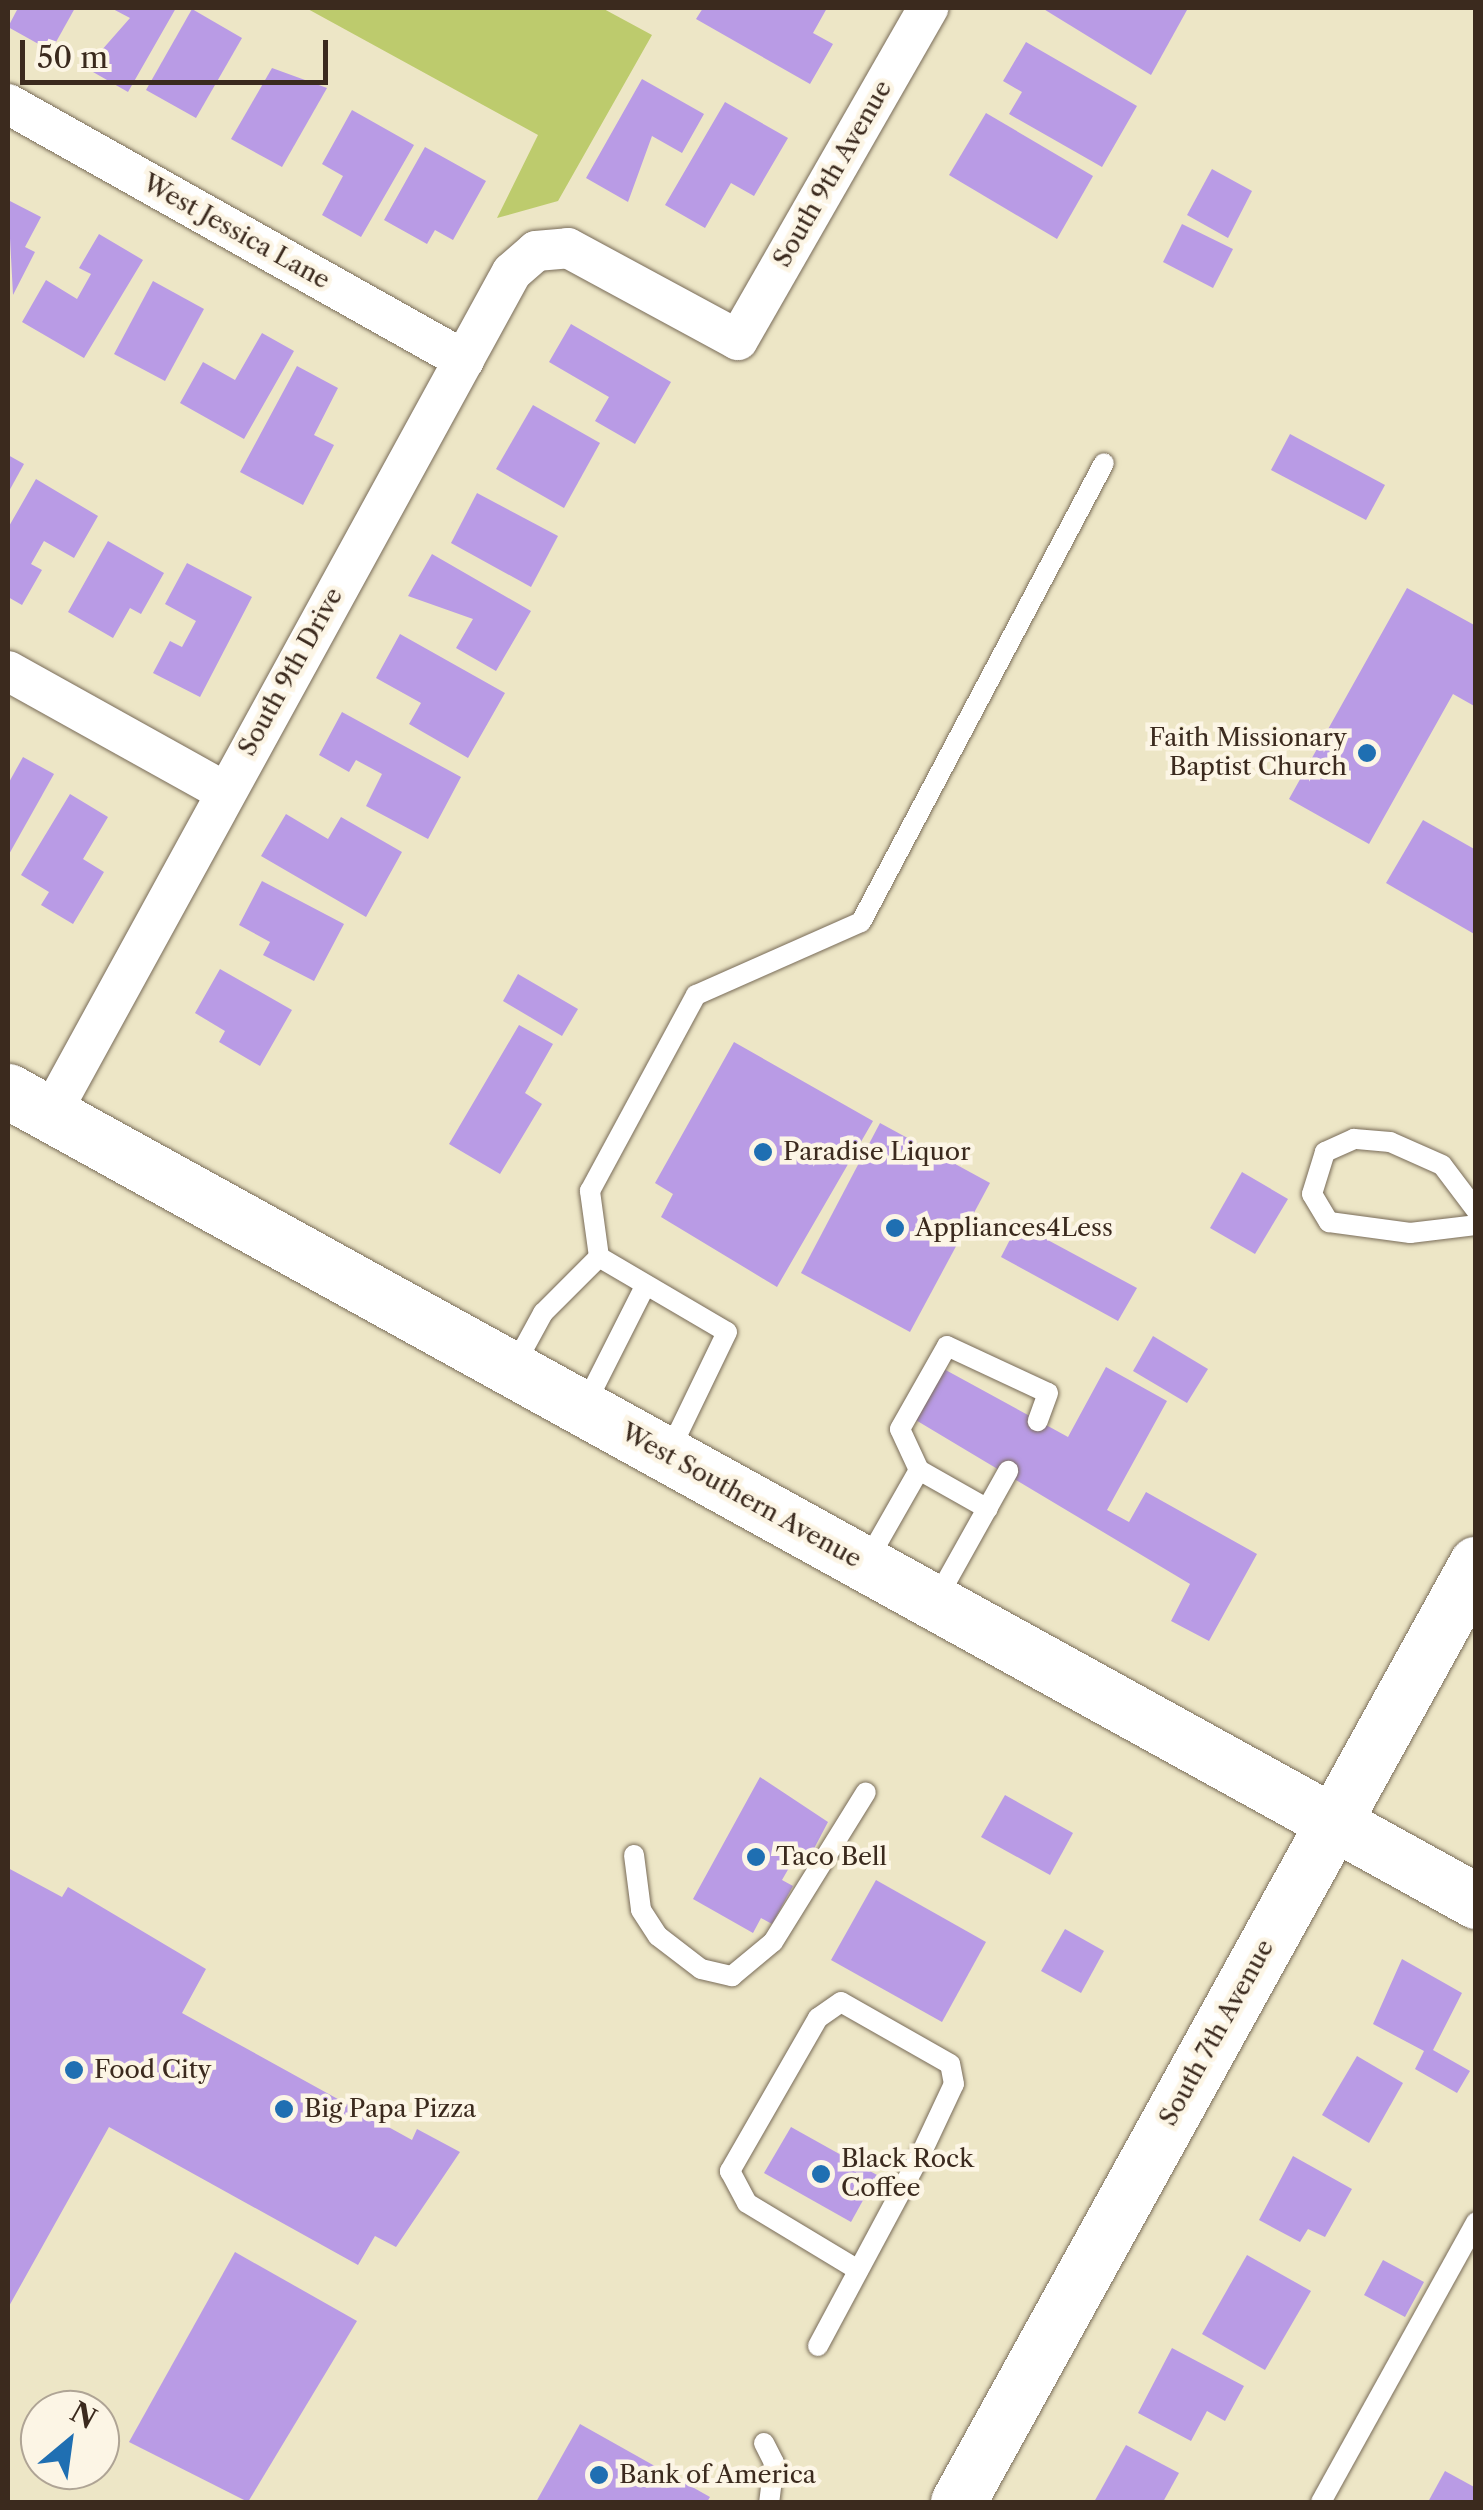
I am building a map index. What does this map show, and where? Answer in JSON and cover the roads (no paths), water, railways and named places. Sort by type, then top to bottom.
[{"type":"main road","name":"West Southern Avenue","points":[[29,1103],[1476,1901]]},
{"type":"main road","name":"South 7th Avenue","points":[[958,2502],[1476,1564]]},
{"type":"street","name":"South 9th Avenue","points":[[550,247],[594,256],[738,340],[928,8]]},
{"type":"street","name":"West Jessica Lane","points":[[8,104],[464,360]]},
{"type":"street","name":"South 9th Drive","points":[[29,1103],[225,792],[512,272],[550,247]]},
{"type":"street","points":[[8,671],[225,792]]},
{"type":"lane","points":[[598,1257],[590,1190],[696,995],[861,922],[1104,463]]},
{"type":"lane","points":[[1476,1210],[1442,1165],[1390,1142],[1354,1139],[1324,1152],[1312,1194],[1329,1222],[1410,1233],[1476,1224]]},
{"type":"lane","points":[[598,1257],[727,1332],[667,1456]]},
{"type":"lane","points":[[512,1370],[542,1313],[598,1257]]},
{"type":"lane","points":[[583,1409],[645,1286]]},
{"type":"lane","points":[[988,1509],[919,1470],[900,1429],[947,1346],[1048,1393],[1038,1421]]},
{"type":"lane","points":[[865,1564],[919,1470]]},
{"type":"lane","points":[[934,1603],[1008,1471]]},
{"type":"lane","points":[[634,1855],[641,1910],[658,1936],[701,1969],[732,1976],[773,1942],[866,1792]]},
{"type":"lane","points":[[818,2346],[920,2154],[954,2084],[950,2064],[840,2002],[818,2018],[730,2171],[747,2203],[858,2270]]},
{"type":"lane","points":[[1321,2502],[1476,2222]]},
{"type":"lane","points":[[764,2443],[774,2463],[768,2502]]},
{"type":"place","name":"Faith Missionary Baptist Church","points":[[1367,753]]},
{"type":"place","name":"Paradise Liquor","points":[[763,1152]]},
{"type":"place","name":"Appliances4Less","points":[[895,1228]]},
{"type":"place","name":"Taco Bell","points":[[756,1857]]},
{"type":"place","name":"Food City","points":[[74,2070]]},
{"type":"place","name":"Big Papa Pizza","points":[[284,2109]]},
{"type":"place","name":"Black Rock Coffee","points":[[821,2174]]},
{"type":"place","name":"Bank of America","points":[[599,2475]]}]
